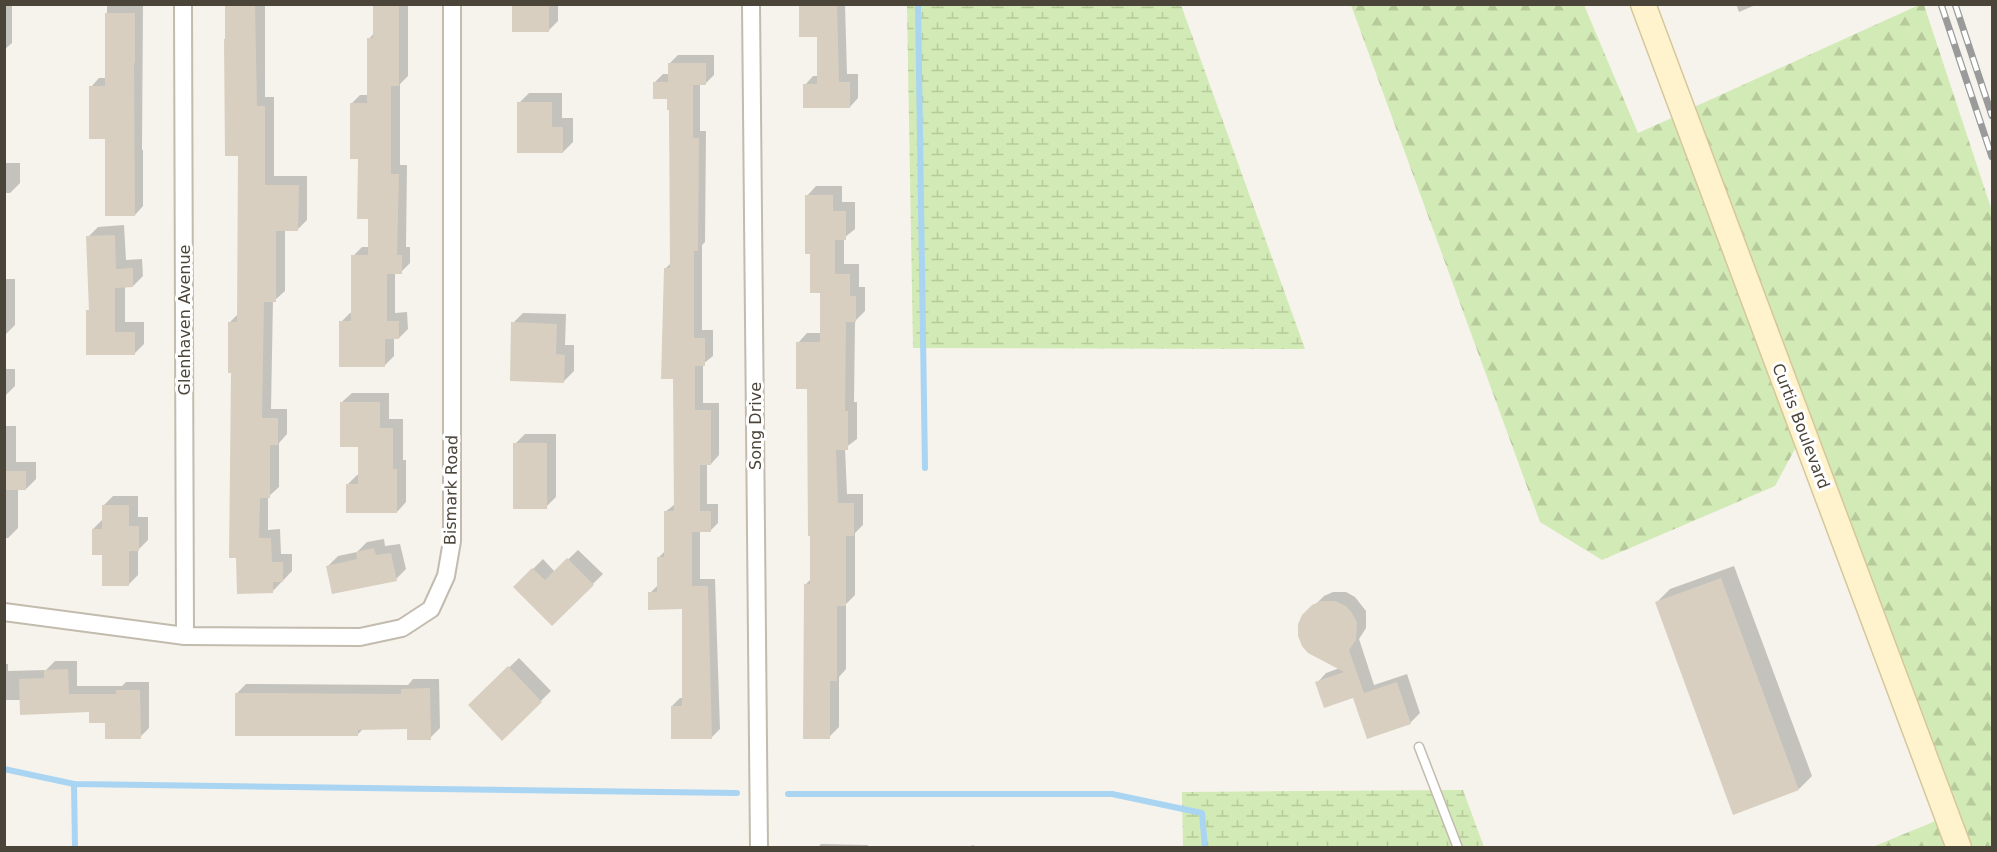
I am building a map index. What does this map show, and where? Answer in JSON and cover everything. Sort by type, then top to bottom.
[{"type":"street","name":"Glenhaven Avenue","points":[[183,4],[185,636]]},
{"type":"street","name":"Bismark Road","points":[[4,612],[185,636],[360,637],[402,628],[431,609],[446,576],[452,541],[452,4]]},
{"type":"street","name":"Song Drive","points":[[752,4],[759,848]]},
{"type":"street","name":"Curtis Boulevard","points":[[1643,4],[1959,848]]},
{"type":"lane","points":[[1419,747],[1458,848]]},
{"type":"green space","points":[[907,5],[1181,5],[1305,349],[913,348]]},
{"type":"green space","points":[[1351,5],[1584,5],[1638,133],[1674,117],[1797,445],[1775,486],[1602,560],[1540,522]]},
{"type":"green space","points":[[1919,5],[1924,5],[1992,211],[1992,847],[1970,847],[1692,108]]},
{"type":"green space","points":[[1463,790],[1484,847],[1183,847],[1182,792]]},
{"type":"green space","points":[[1938,820],[1948,848],[1870,848]]},
{"type":"building","points":[[225,4],[255,4],[257,106],[265,106],[265,185],[299,185],[298,231],[276,231],[276,302],[264,302],[262,418],[278,418],[278,445],[270,445],[270,498],[260,498],[259,538],[271,538],[272,562],[283,562],[283,582],[273,582],[273,593],[237,594],[236,558],[229,558],[231,373],[228,373],[228,322],[237,322],[238,156],[225,156]]},
{"type":"building","points":[[373,4],[399,4],[399,86],[391,86],[391,174],[399,174],[397,255],[402,255],[402,274],[387,274],[387,321],[399,321],[399,339],[385,339],[385,367],[339,367],[339,321],[351,321],[351,255],[368,255],[368,219],[357,219],[358,159],[350,159],[350,103],[367,103],[367,38],[373,38]]},
{"type":"building","points":[[512,4],[549,4],[549,32],[512,32]]},
{"type":"building","points":[[799,4],[837,4],[839,82],[850,82],[850,108],[803,108],[803,84],[817,84],[817,37],[799,37]]},
{"type":"building","points":[[105,13],[135,13],[135,216],[105,216],[105,139],[89,139],[89,86],[105,86]]},
{"type":"building","points":[[668,63],[706,63],[706,85],[693,85],[693,138],[699,138],[698,251],[694,251],[694,338],[705,338],[705,366],[695,366],[695,410],[711,410],[711,465],[700,465],[700,511],[711,511],[711,532],[692,532],[692,586],[708,586],[712,739],[671,739],[671,706],[682,706],[682,609],[648,610],[648,592],[657,592],[657,557],[664,557],[664,511],[674,511],[673,379],[661,379],[664,268],[670,268],[669,110],[667,110],[667,99],[653,99],[653,82],[668,82]]},
{"type":"building","points":[[517,102],[552,102],[552,127],[563,127],[563,153],[517,153]]},
{"type":"building","points":[[805,195],[833,195],[833,211],[846,211],[846,240],[835,240],[835,274],[850,274],[850,296],[856,296],[856,322],[846,322],[845,411],[848,411],[848,450],[836,450],[838,503],[854,503],[854,536],[846,536],[846,606],[837,606],[837,681],[830,681],[830,739],[803,739],[804,584],[810,584],[810,536],[808,536],[807,389],[796,389],[796,342],[820,342],[820,293],[810,293],[810,254],[805,254]]},
{"type":"building","points":[[115,235],[116,269],[133,268],[133,287],[115,288],[115,332],[135,332],[135,355],[86,355],[86,310],[89,310],[86,236]]},
{"type":"building","points":[[511,322],[557,324],[556,354],[565,355],[564,383],[510,381]]},
{"type":"building","points":[[340,402],[380,402],[380,428],[393,428],[393,469],[397,469],[397,513],[346,513],[346,484],[358,484],[358,447],[340,447]]},
{"type":"building","points":[[513,443],[547,443],[547,509],[513,509]]},
{"type":"building","points":[[4,471],[26,471],[26,490],[4,490]]},
{"type":"building","points":[[102,505],[129,505],[129,526],[139,526],[139,551],[129,551],[129,586],[102,586],[102,555],[92,555],[92,529],[102,529]]},
{"type":"building","points":[[374,548],[376,555],[391,553],[397,581],[332,594],[326,566],[357,559],[356,552]]},
{"type":"building","points":[[567,558],[594,585],[552,626],[513,587],[532,568],[545,580]]},
{"type":"building","points":[[1721,578],[1799,790],[1733,815],[1655,602]]},
{"type":"building","points":[[1321,601],[1335,601],[1346,606],[1357,622],[1356,640],[1349,650],[1364,693],[1397,682],[1411,724],[1367,739],[1353,698],[1324,708],[1315,682],[1344,672],[1308,653],[1298,636],[1298,624],[1302,615],[1312,605]]},
{"type":"building","points":[[508,666],[542,702],[502,741],[468,705]]},
{"type":"building","points":[[68,669],[69,694],[116,694],[116,690],[140,690],[141,739],[105,739],[105,723],[89,723],[89,712],[20,715],[19,679],[44,678],[44,670]]},
{"type":"building","points":[[430,688],[431,740],[407,740],[407,729],[358,730],[358,736],[235,736],[235,693],[401,694],[401,689]]},
{"type":"waterway","points":[[918,4],[925,468]]},
{"type":"waterway","points":[[4,769],[74,784],[737,793]]},
{"type":"waterway","points":[[74,784],[75,848]]},
{"type":"waterway","points":[[788,794],[1112,794],[1202,813],[1205,848]]},
{"type":"railway","points":[[1941,4],[1992,157]]},
{"type":"railway","points":[[1955,4],[1992,116]]}]
